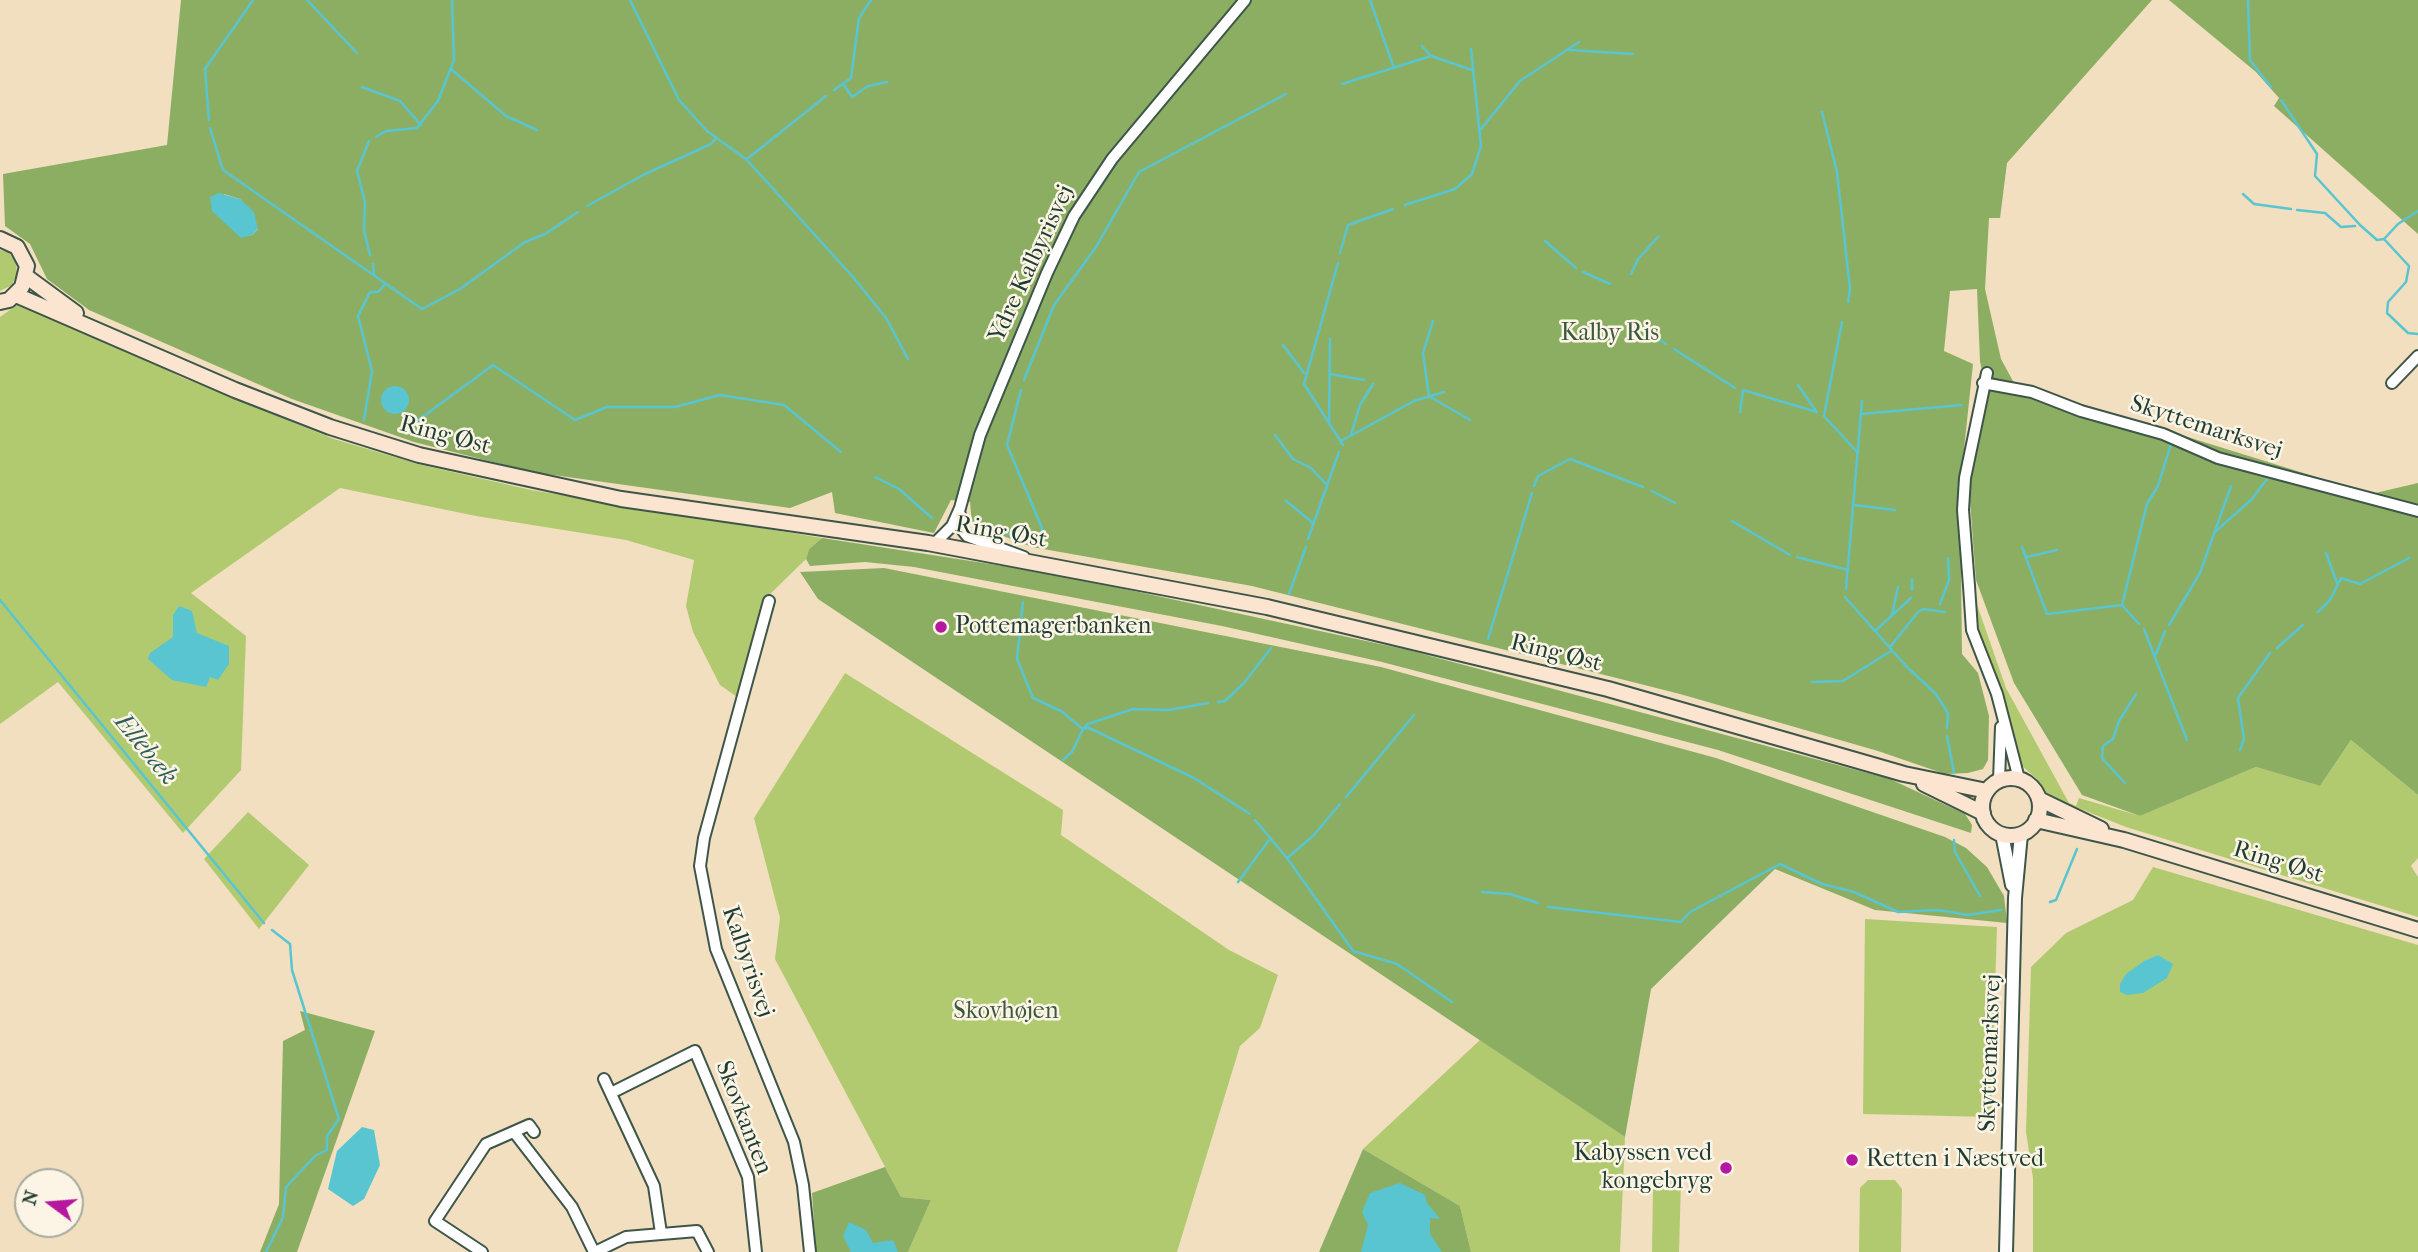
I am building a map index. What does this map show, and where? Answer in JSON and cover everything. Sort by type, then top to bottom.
[{"type":"main road","points":[[0,239],[8,241],[23,254],[27,277],[16,295],[0,302]]},
{"type":"main road","name":"Ring Øst","points":[[27,277],[97,328]]},
{"type":"main road","name":"Ring Øst","points":[[16,295],[257,399],[419,455],[621,499],[934,544],[1267,607],[1703,714],[1904,774],[1987,791]]},
{"type":"main road","name":"Ring Øst","points":[[1904,774],[1983,813]]},
{"type":"main road","points":[[2019,779],[2035,790],[2039,799],[2036,820],[2021,834],[2002,834],[1989,826],[1983,813],[1987,791],[1999,780],[2019,779]]},
{"type":"main road","name":"Ring Øst","points":[[2039,799],[2124,840]]},
{"type":"main road","name":"Ring Øst","points":[[2036,820],[2124,840],[2418,930]]},
{"type":"street","name":"Ydre Kalbyrisvej","points":[[934,544],[952,526],[960,508],[980,435],[1074,216],[1112,159],[1245,0]]},
{"type":"street","points":[[2392,383],[2418,356]]},
{"type":"street","name":"Skyttemarksvej","points":[[2019,779],[1997,694],[1972,630],[1963,510],[1965,478],[1985,378],[2081,411],[2163,434],[2218,458],[2418,511]]},
{"type":"street","points":[[960,508],[960,527],[967,536],[1005,548],[1032,561]]},
{"type":"street","name":"Kalbyrisvej","points":[[769,601],[704,838],[699,866],[716,949],[794,1142],[803,1185],[810,1252]]},
{"type":"street","name":"Skyttemarksvej","points":[[1999,780],[2002,714]]},
{"type":"street","name":"Skyttemarksvej","points":[[2002,834],[2015,898]]},
{"type":"street","name":"Skyttemarksvej","points":[[2006,1252],[2015,898],[2021,834]]},
{"type":"street","name":"Skovkanten","points":[[611,1093],[695,1051],[748,1177],[756,1252]]},
{"type":"street","points":[[604,1079],[654,1186],[661,1233]]},
{"type":"street","points":[[482,1252],[435,1221],[486,1144],[529,1125],[534,1132]]},
{"type":"street","points":[[514,1132],[572,1207],[594,1252],[626,1237],[697,1231],[708,1252]]},
{"type":"green space","name":"Kalby Ris","points":[[181,0],[2152,0],[2007,163],[2000,218],[1989,218],[1985,289],[2001,359],[2014,383],[2371,494],[2418,483],[2418,795],[2351,740],[2320,786],[2256,767],[2140,816],[2082,795],[2014,683],[1976,580],[1969,488],[1987,396],[1980,361],[1977,289],[1950,291],[1944,351],[1973,364],[1960,487],[1962,654],[1978,673],[1989,716],[1988,760],[1983,769],[1945,774],[1878,751],[1680,694],[1252,586],[1032,547],[972,524],[970,502],[951,500],[934,533],[835,513],[832,492],[790,508],[532,472],[414,442],[292,399],[89,310],[47,279],[30,244],[5,226],[3,174],[167,145]],"holes":[[[224,194],[240,199],[258,229],[252,235],[241,237],[230,227]]]},
{"type":"green space","points":[[2169,0],[2418,0],[2418,234],[2274,106],[2279,98],[2256,72]]},
{"type":"green space","points":[[0,250],[8,252],[16,262],[17,274],[12,285],[0,291]]},
{"type":"green space","points":[[21,302],[93,333],[181,377],[334,439],[418,464],[531,490],[822,538],[809,549],[806,559],[765,599],[737,697],[720,685],[693,632],[686,606],[694,560],[626,540],[476,516],[340,488],[191,593],[246,636],[241,770],[183,833],[58,682],[0,724],[0,317]]},
{"type":"green space","points":[[822,538],[1055,574],[1408,650],[1890,779],[1965,814],[1972,825],[1971,833],[1718,750],[1382,662],[1222,626],[914,567],[865,562],[810,566],[806,559],[809,549]]},
{"type":"green space","points":[[884,568],[1381,667],[1716,758],[1945,837],[1966,848],[1987,867],[2004,896],[2007,923],[1875,910],[1775,869],[1651,989],[1625,1137],[818,599],[800,572]]},
{"type":"green space","points":[[1975,599],[2006,688],[2069,803],[2076,806],[2079,798],[2140,816],[2256,767],[2320,786],[2351,740],[2418,795],[2418,858],[2411,866],[2418,877],[2418,917],[2126,827],[2048,796],[2037,779],[2022,766],[2003,691],[1978,628]]},
{"type":"green space","name":"Skovhøjen","points":[[845,673],[1063,810],[1061,835],[1229,950],[1278,975],[1260,1028],[1240,1046],[1177,1252],[908,1252],[931,1200],[901,1197],[775,959],[780,918],[754,818]]},
{"type":"green space","points":[[248,812],[309,865],[259,929],[204,859]]},
{"type":"green space","points":[[2153,867],[2418,945],[2418,1252],[2033,1252],[2033,1178],[2026,1132],[2031,967],[2066,933],[2133,900]]},
{"type":"green space","points":[[1865,919],[1997,927],[1991,1117],[1863,1114]]},
{"type":"green space","points":[[300,1011],[375,1031],[297,1252],[260,1252],[279,1204],[283,1041],[305,1030]]},
{"type":"green space","points":[[1480,1040],[1625,1137],[1620,1252],[1471,1252],[1460,1206],[1363,1149]]},
{"type":"green space","points":[[1363,1149],[1460,1206],[1471,1252],[1319,1252]]},
{"type":"green space","points":[[885,1167],[901,1197],[931,1200],[908,1252],[816,1252],[812,1193]]},
{"type":"green space","points":[[1868,1180],[1895,1180],[1902,1189],[1901,1252],[1859,1252],[1860,1188]]},
{"type":"green space","points":[[1662,1181],[1681,1181],[1679,1252],[1652,1252],[1653,1189]]},
{"type":"water","points":[[219,193],[240,199],[254,212],[258,229],[252,235],[241,238],[212,211],[210,197]]},
{"type":"water","points":[[395,386],[405,390],[409,400],[405,410],[395,414],[385,410],[381,400],[385,390]]},
{"type":"water","points":[[179,606],[192,611],[197,633],[229,646],[229,664],[218,680],[210,677],[206,687],[172,680],[148,659],[150,653],[173,637],[173,615]]},
{"type":"water","points":[[2158,955],[2173,964],[2167,978],[2143,993],[2127,995],[2120,992],[2120,984],[2126,974]]},
{"type":"water","points":[[362,1127],[374,1130],[380,1165],[364,1199],[353,1206],[328,1189],[337,1151]]},
{"type":"water","points":[[1400,1183],[1425,1195],[1427,1203],[1440,1219],[1430,1218],[1430,1234],[1442,1252],[1361,1252],[1368,1225],[1362,1212],[1370,1193]]},
{"type":"water","points":[[849,1222],[866,1230],[873,1243],[893,1240],[898,1252],[851,1252],[843,1236]]},
{"type":"waterway","points":[[209,120],[205,69],[253,0]]},
{"type":"waterway","points":[[307,0],[357,53]]},
{"type":"waterway","points":[[376,137],[386,131],[417,128],[438,101],[454,60],[452,0]]},
{"type":"waterway","points":[[630,0],[679,100],[707,131],[746,159],[853,277],[886,318],[908,359]]},
{"type":"waterway","points":[[834,90],[851,78],[859,18],[871,0]]},
{"type":"waterway","points":[[1370,0],[1394,68]]},
{"type":"waterway","points":[[2248,0],[2250,60],[2271,87]]},
{"type":"waterway","points":[[1481,129],[1520,81],[1579,42]]},
{"type":"waterway","points":[[1422,46],[1431,56]]},
{"type":"waterway","points":[[1405,205],[1455,189],[1472,174],[1481,146],[1471,49]]},
{"type":"waterway","points":[[1570,50],[1633,54]]},
{"type":"waterway","points":[[1342,84],[1431,56],[1472,70]]},
{"type":"waterway","points":[[452,70],[506,116],[537,130]]},
{"type":"waterway","points":[[844,85],[852,97],[868,86],[887,82]]},
{"type":"waterway","points":[[362,87],[400,101],[421,125]]},
{"type":"waterway","points":[[1024,380],[1054,305],[1096,247],[1139,172],[1286,94]]},
{"type":"waterway","points":[[747,159],[826,96]]},
{"type":"waterway","points":[[2281,100],[2317,154],[2315,176],[2360,225],[2377,240],[2384,239],[2409,266],[2406,282],[2388,302],[2387,313],[2408,333],[2418,334]]},
{"type":"waterway","points":[[1822,112],[1837,172],[1850,289],[1848,302]]},
{"type":"waterway","points":[[210,128],[223,170],[422,309],[460,289],[525,242],[545,234],[578,212]]},
{"type":"waterway","points":[[587,206],[645,174],[711,144],[716,138]]},
{"type":"waterway","points":[[369,141],[357,171],[365,202],[364,231],[370,255]]},
{"type":"waterway","points":[[2243,194],[2254,204],[2291,209]]},
{"type":"waterway","points":[[1340,253],[1348,225],[1393,209]]},
{"type":"waterway","points":[[2297,210],[2325,213],[2341,227],[2355,226]]},
{"type":"waterway","points":[[2384,239],[2398,224],[2418,211]]},
{"type":"waterway","points":[[1631,274],[1638,259],[1658,237]]},
{"type":"waterway","points":[[1545,241],[1576,268]]},
{"type":"waterway","points":[[1338,263],[1304,384],[1343,445]]},
{"type":"waterway","points":[[373,264],[374,274]]},
{"type":"waterway","points":[[1583,272],[1610,284]]},
{"type":"waterway","points":[[364,420],[372,371],[358,316],[370,292],[378,292],[385,284]]},
{"type":"waterway","points":[[1433,321],[1423,353],[1429,396],[1470,420]]},
{"type":"waterway","points":[[1633,322],[1666,344]]},
{"type":"waterway","points":[[1842,322],[1824,416],[1858,453]]},
{"type":"waterway","points":[[1329,424],[1330,339]]},
{"type":"waterway","points":[[1283,345],[1304,373]]},
{"type":"waterway","points":[[1674,349],[1735,388]]},
{"type":"waterway","points":[[402,432],[493,365],[575,420],[607,407],[675,407],[720,395],[784,405],[841,452]]},
{"type":"waterway","points":[[1330,374],[1364,380]]},
{"type":"waterway","points":[[1351,435],[1360,405],[1373,384]]},
{"type":"waterway","points":[[1798,385],[1816,411]]},
{"type":"waterway","points":[[1021,390],[1007,445],[1042,528],[1039,545]]},
{"type":"waterway","points":[[1740,412],[1743,390],[1817,412]]},
{"type":"waterway","points":[[1341,441],[1414,401],[1444,392]]},
{"type":"waterway","points":[[1846,589],[1862,401]]},
{"type":"waterway","points":[[1861,414],[1962,405]]},
{"type":"waterway","points":[[1275,435],[1293,459],[1311,468],[1326,484]]},
{"type":"waterway","points":[[2139,624],[2122,605],[2147,504],[2158,486],[2171,444]]},
{"type":"waterway","points":[[1308,539],[1339,452]]},
{"type":"waterway","points":[[1534,486],[1538,476],[1570,459],[1643,487]]},
{"type":"waterway","points":[[875,477],[899,489],[932,518]]},
{"type":"waterway","points":[[2216,531],[2251,500],[2267,479]]},
{"type":"waterway","points":[[2169,625],[2200,573],[2231,486]]},
{"type":"waterway","points":[[1652,491],[1675,503]]},
{"type":"waterway","points":[[1488,639],[1532,493]]},
{"type":"waterway","points":[[1286,501],[1313,523]]},
{"type":"waterway","points":[[1854,505],[1895,510]]},
{"type":"waterway","points":[[1732,521],[1790,555]]},
{"type":"waterway","points":[[986,528],[1037,541]]},
{"type":"waterway","points":[[1289,594],[1306,547]]},
{"type":"waterway","points":[[2022,547],[2047,614],[2122,605]]},
{"type":"waterway","points":[[2027,557],[2057,550]]},
{"type":"waterway","points":[[2326,553],[2337,583]]},
{"type":"waterway","points":[[1797,557],[1848,570]]},
{"type":"waterway","points":[[1940,604],[1949,580],[1948,558]]},
{"type":"waterway","points":[[2318,612],[2330,600],[2341,578],[2360,584],[2409,558]]},
{"type":"waterway","points":[[1912,579],[1912,590]]},
{"type":"waterway","points":[[1892,615],[1898,587]]},
{"type":"waterway","points":[[1845,597],[1906,666],[1936,694],[1948,713],[1947,728]]},
{"type":"waterway","points":[[1875,631],[1911,598]]},
{"type":"waterway","name":"Ellebæk","points":[[0,600],[264,923]]},
{"type":"waterway","points":[[1023,602],[1017,659],[1033,698],[1061,711],[1083,729],[1072,752],[1063,760]]},
{"type":"waterway","points":[[1890,647],[1918,612],[1923,609],[1945,612]]},
{"type":"waterway","points":[[2277,648],[2303,625]]},
{"type":"waterway","points":[[2144,629],[2187,740]]},
{"type":"waterway","points":[[2156,654],[2165,631]]},
{"type":"waterway","points":[[1218,702],[1225,701],[1244,683],[1271,648]]},
{"type":"waterway","points":[[1812,682],[1843,681],[1891,651]]},
{"type":"waterway","points":[[2240,750],[2244,739],[2238,698],[2270,653]]},
{"type":"waterway","points":[[2125,783],[2102,758],[2103,746],[2113,739],[2119,721],[2136,694]]},
{"type":"waterway","points":[[1083,729],[1088,724],[1133,709],[1169,710],[1208,703]]},
{"type":"waterway","points":[[1346,797],[1414,715]]},
{"type":"waterway","points":[[1083,729],[1089,728],[1194,778],[1250,814]]},
{"type":"waterway","points":[[1947,736],[1954,773]]},
{"type":"waterway","points":[[1287,858],[1313,836],[1340,804]]},
{"type":"waterway","points":[[1255,820],[1287,858],[1353,951],[1397,964],[1452,1002]]},
{"type":"waterway","points":[[1238,882],[1269,840]]},
{"type":"waterway","points":[[1954,840],[1955,852],[1980,896]]},
{"type":"waterway","points":[[2050,902],[2056,900],[2077,849]]},
{"type":"waterway","points":[[1548,907],[1681,922],[1690,912],[1780,864],[1822,884],[1854,892],[1898,912],[1938,910],[1968,915],[2001,910]]},
{"type":"waterway","points":[[1482,892],[1510,894],[1538,903]]},
{"type":"waterway","name":"Ellebæk","points":[[266,1252],[283,1217],[286,1187],[315,1156],[327,1150],[327,1136],[339,1119],[292,970],[290,944],[272,930]]},
{"type":"place","name":"Pottemagerbanken","points":[[941,627]]},
{"type":"place","name":"Retten i Næstved","points":[[1852,1160]]},
{"type":"place","name":"Kabyssen ved kongebryg","points":[[1726,1168]]}]
